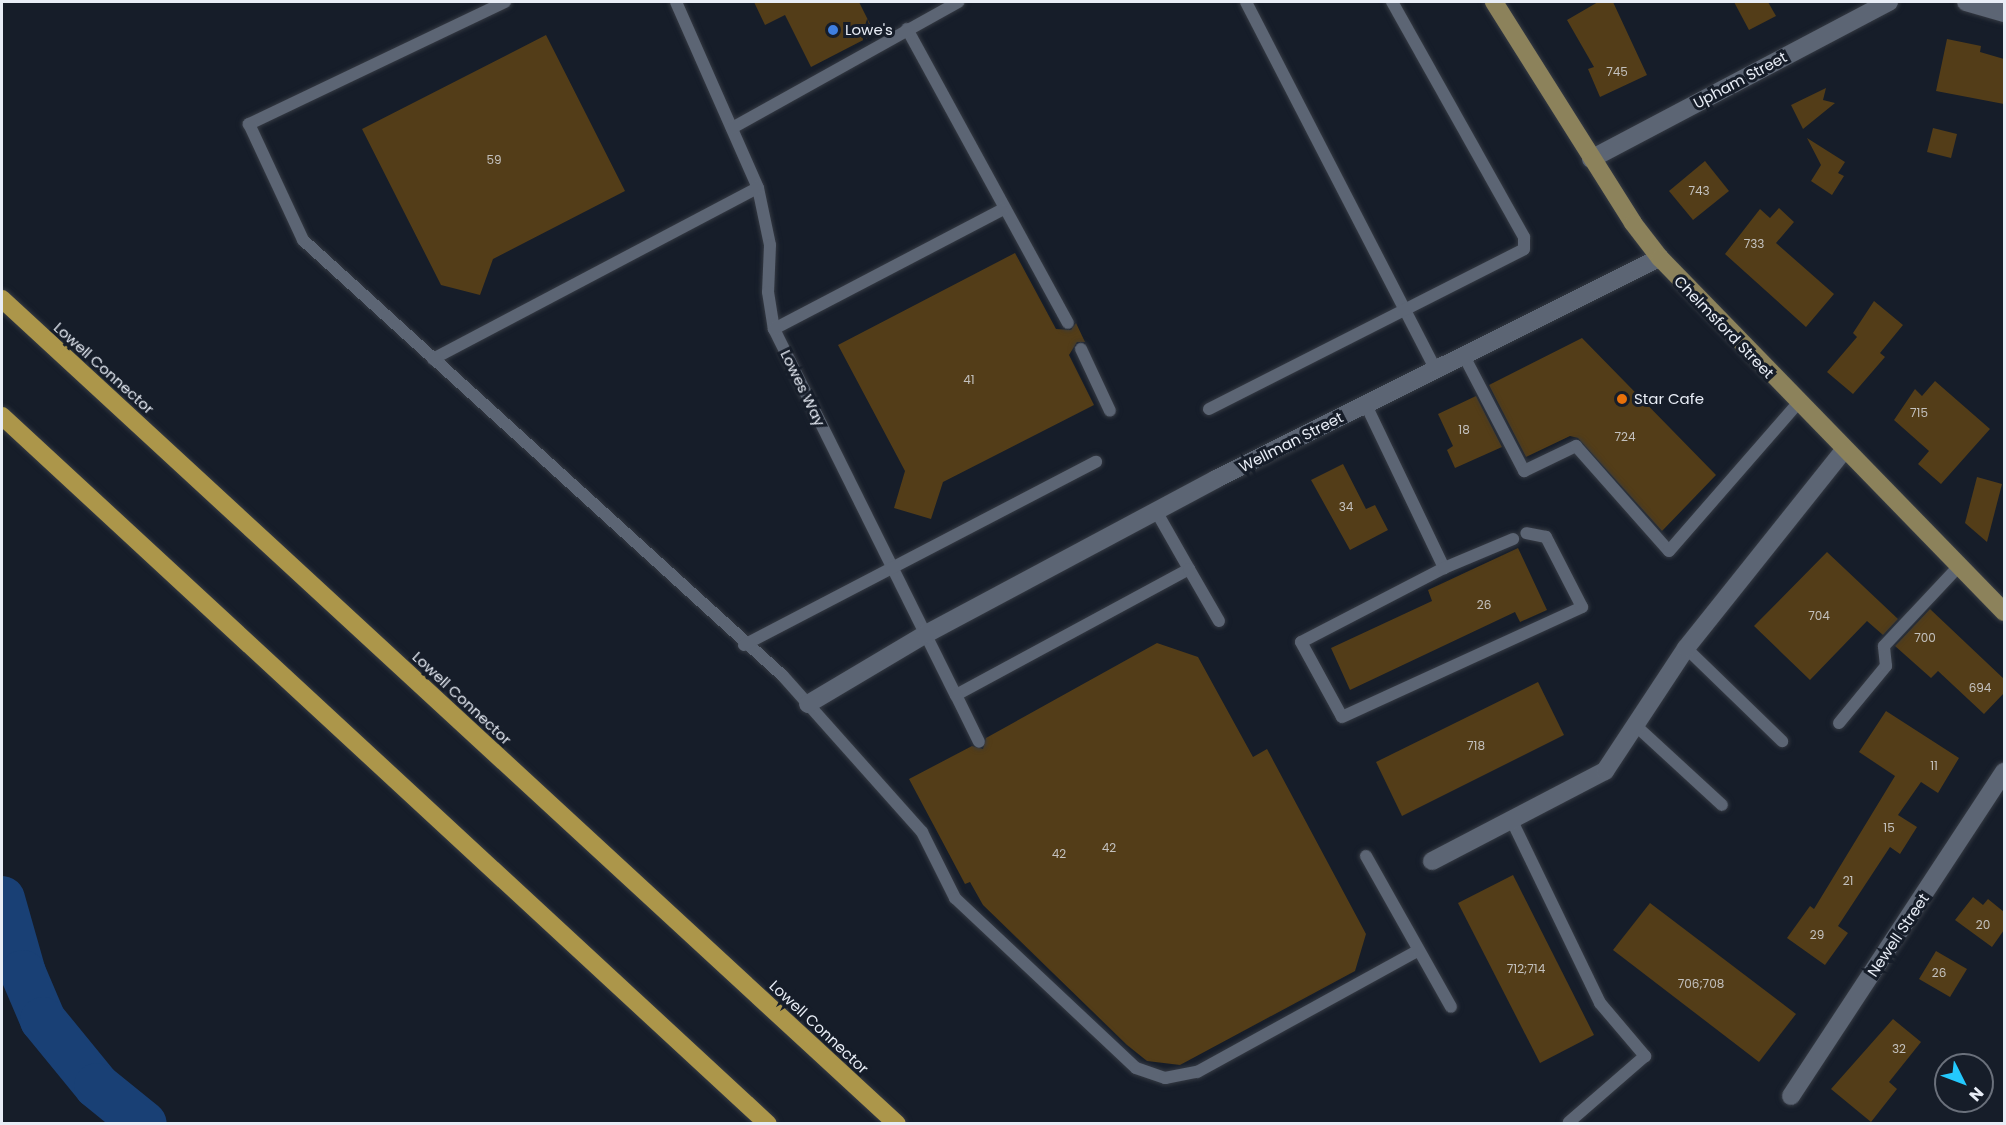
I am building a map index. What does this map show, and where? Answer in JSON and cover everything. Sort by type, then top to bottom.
[{"type":"highway","name":"Lowell Connector","points":[[2,299],[897,1124]]},
{"type":"highway","points":[[2,416],[768,1124]]},
{"type":"highway","points":[[2,430],[82,489]]},
{"type":"main road","name":"Chelmsford Street","points":[[1494,2],[1592,159],[1660,258],[1798,403],[2004,612]]},
{"type":"street","name":"Upham Street","points":[[1592,159],[1889,2]]},
{"type":"street","points":[[1966,2],[2004,13]]},
{"type":"street","name":"Wellman Street","points":[[926,634],[1156,512],[1660,258]]},
{"type":"street","points":[[1432,861],[1513,823],[1605,771],[1686,648],[1844,450]]},
{"type":"street","points":[[808,704],[926,634]]},
{"type":"street","name":"Newell Street","points":[[1791,1096],[2004,772]]},
{"type":"lane","points":[[506,2],[249,124],[303,240],[808,704],[922,832],[956,897],[1136,1068],[1165,1078],[1197,1072],[1418,951]]},
{"type":"lane","name":"Lowes Way","points":[[676,2],[758,188],[770,245],[768,292],[774,329],[891,571],[926,634],[980,742]]},
{"type":"lane","points":[[732,128],[958,2]]},
{"type":"lane","points":[[1246,2],[1436,370]]},
{"type":"lane","points":[[1209,409],[1524,249],[1524,237],[1392,2]]},
{"type":"lane","points":[[907,29],[1002,210],[1068,323]]},
{"type":"lane","points":[[433,359],[758,188]]},
{"type":"lane","points":[[774,329],[1002,210]]},
{"type":"lane","points":[[1081,349],[1110,411]]},
{"type":"lane","points":[[1464,356],[1524,471],[1576,446],[1669,551],[1798,403]]},
{"type":"lane","points":[[1366,405],[1444,568]]},
{"type":"lane","points":[[744,645],[891,571],[1096,462]]},
{"type":"lane","points":[[1156,512],[1219,621]]},
{"type":"lane","points":[[1513,539],[1444,568],[1301,642],[1342,717],[1582,606],[1546,537],[1526,533]]},
{"type":"lane","points":[[1839,723],[1886,666],[1884,646],[1959,566]]},
{"type":"lane","points":[[956,694],[1189,569]]},
{"type":"lane","points":[[1686,648],[1782,741]]},
{"type":"lane","points":[[1635,725],[1722,805]]},
{"type":"lane","points":[[1513,823],[1600,1003],[1646,1056],[1569,1122]]},
{"type":"lane","points":[[1366,856],[1451,1007]]},
{"type":"building","name":"Lowe's","points":[[754,2],[859,2],[875,34],[811,67],[785,15],[765,25]]},
{"type":"building","points":[[1598,2],[1613,2],[1647,75],[1600,97],[1588,69],[1594,67],[1567,20]]},
{"type":"building","points":[[1734,2],[1768,2],[1776,16],[1749,30]]},
{"type":"building","points":[[546,35],[625,191],[493,259],[480,295],[441,285],[362,129]]},
{"type":"building","points":[[1947,39],[1981,46],[1980,52],[2004,59],[2004,104],[1936,91]]},
{"type":"building","points":[[1826,88],[1823,100],[1835,103],[1803,129],[1791,105]]},
{"type":"building","points":[[1933,128],[1957,134],[1951,158],[1927,152]]},
{"type":"building","points":[[1807,138],[1845,162],[1838,173],[1844,176],[1832,195],[1811,181],[1821,165]]},
{"type":"building","points":[[1705,161],[1729,191],[1693,220],[1669,191]]},
{"type":"building","points":[[1779,208],[1794,222],[1776,243],[1834,294],[1806,327],[1725,254],[1760,209],[1770,218]]},
{"type":"building","points":[[1015,253],[1056,329],[1071,330],[1076,323],[1085,342],[1077,342],[1069,355],[1094,405],[943,482],[931,519],[894,508],[905,471],[838,345]]},
{"type":"building","points":[[1874,301],[1903,325],[1880,353],[1885,357],[1853,394],[1827,372],[1857,337],[1853,333]]},
{"type":"building","points":[[1582,338],[1716,475],[1662,531],[1578,438],[1570,436],[1526,457],[1489,385]]},
{"type":"building","points":[[1935,381],[1990,429],[1941,484],[1918,464],[1929,451],[1894,420],[1915,389],[1922,396]]},
{"type":"building","points":[[1476,396],[1502,447],[1455,468],[1447,450],[1453,446],[1438,414]]},
{"type":"building","points":[[1343,464],[1366,509],[1375,505],[1388,530],[1350,550],[1311,480]]},
{"type":"building","points":[[1977,477],[2002,484],[1987,542],[1965,523]]},
{"type":"building","points":[[1518,548],[1547,610],[1520,622],[1515,612],[1350,690],[1331,648],[1432,601],[1428,590]]},
{"type":"building","points":[[1827,552],[1898,619],[1883,635],[1867,621],[1810,680],[1754,626]]},
{"type":"building","points":[[1930,609],[2004,679],[2004,693],[1984,714],[1938,671],[1931,678],[1895,646]]},
{"type":"building","points":[[1157,643],[1198,657],[1253,757],[1267,749],[1366,934],[1355,971],[1180,1065],[1147,1061],[1127,1045],[983,905],[970,882],[965,884],[909,779],[972,746],[983,749],[986,738]]},
{"type":"building","points":[[1538,682],[1564,735],[1402,816],[1376,762]]},
{"type":"building","points":[[1886,711],[1959,758],[1938,793],[1921,782],[1898,815],[1917,827],[1900,854],[1890,847],[1838,926],[1848,933],[1825,965],[1787,938],[1810,906],[1814,909],[1895,776],[1859,752]]},
{"type":"building","points":[[1513,875],[1594,1035],[1540,1063],[1458,903]]},
{"type":"building","points":[[1973,897],[1983,905],[1988,899],[2004,912],[2004,930],[1992,947],[1955,920]]},
{"type":"building","points":[[1650,903],[1796,1014],[1759,1062],[1613,950]]},
{"type":"building","points":[[1936,951],[1967,969],[1950,997],[1919,979]]},
{"type":"building","points":[[1893,1019],[1921,1042],[1889,1082],[1897,1089],[1871,1122],[1831,1089]]},
{"type":"waterway","points":[[2,899],[23,973],[43,1020],[97,1086],[144,1124]]},
{"type":"place","name":"Lowe's","points":[[833,30]]},
{"type":"place","name":"Star Cafe","points":[[1622,399]]}]
